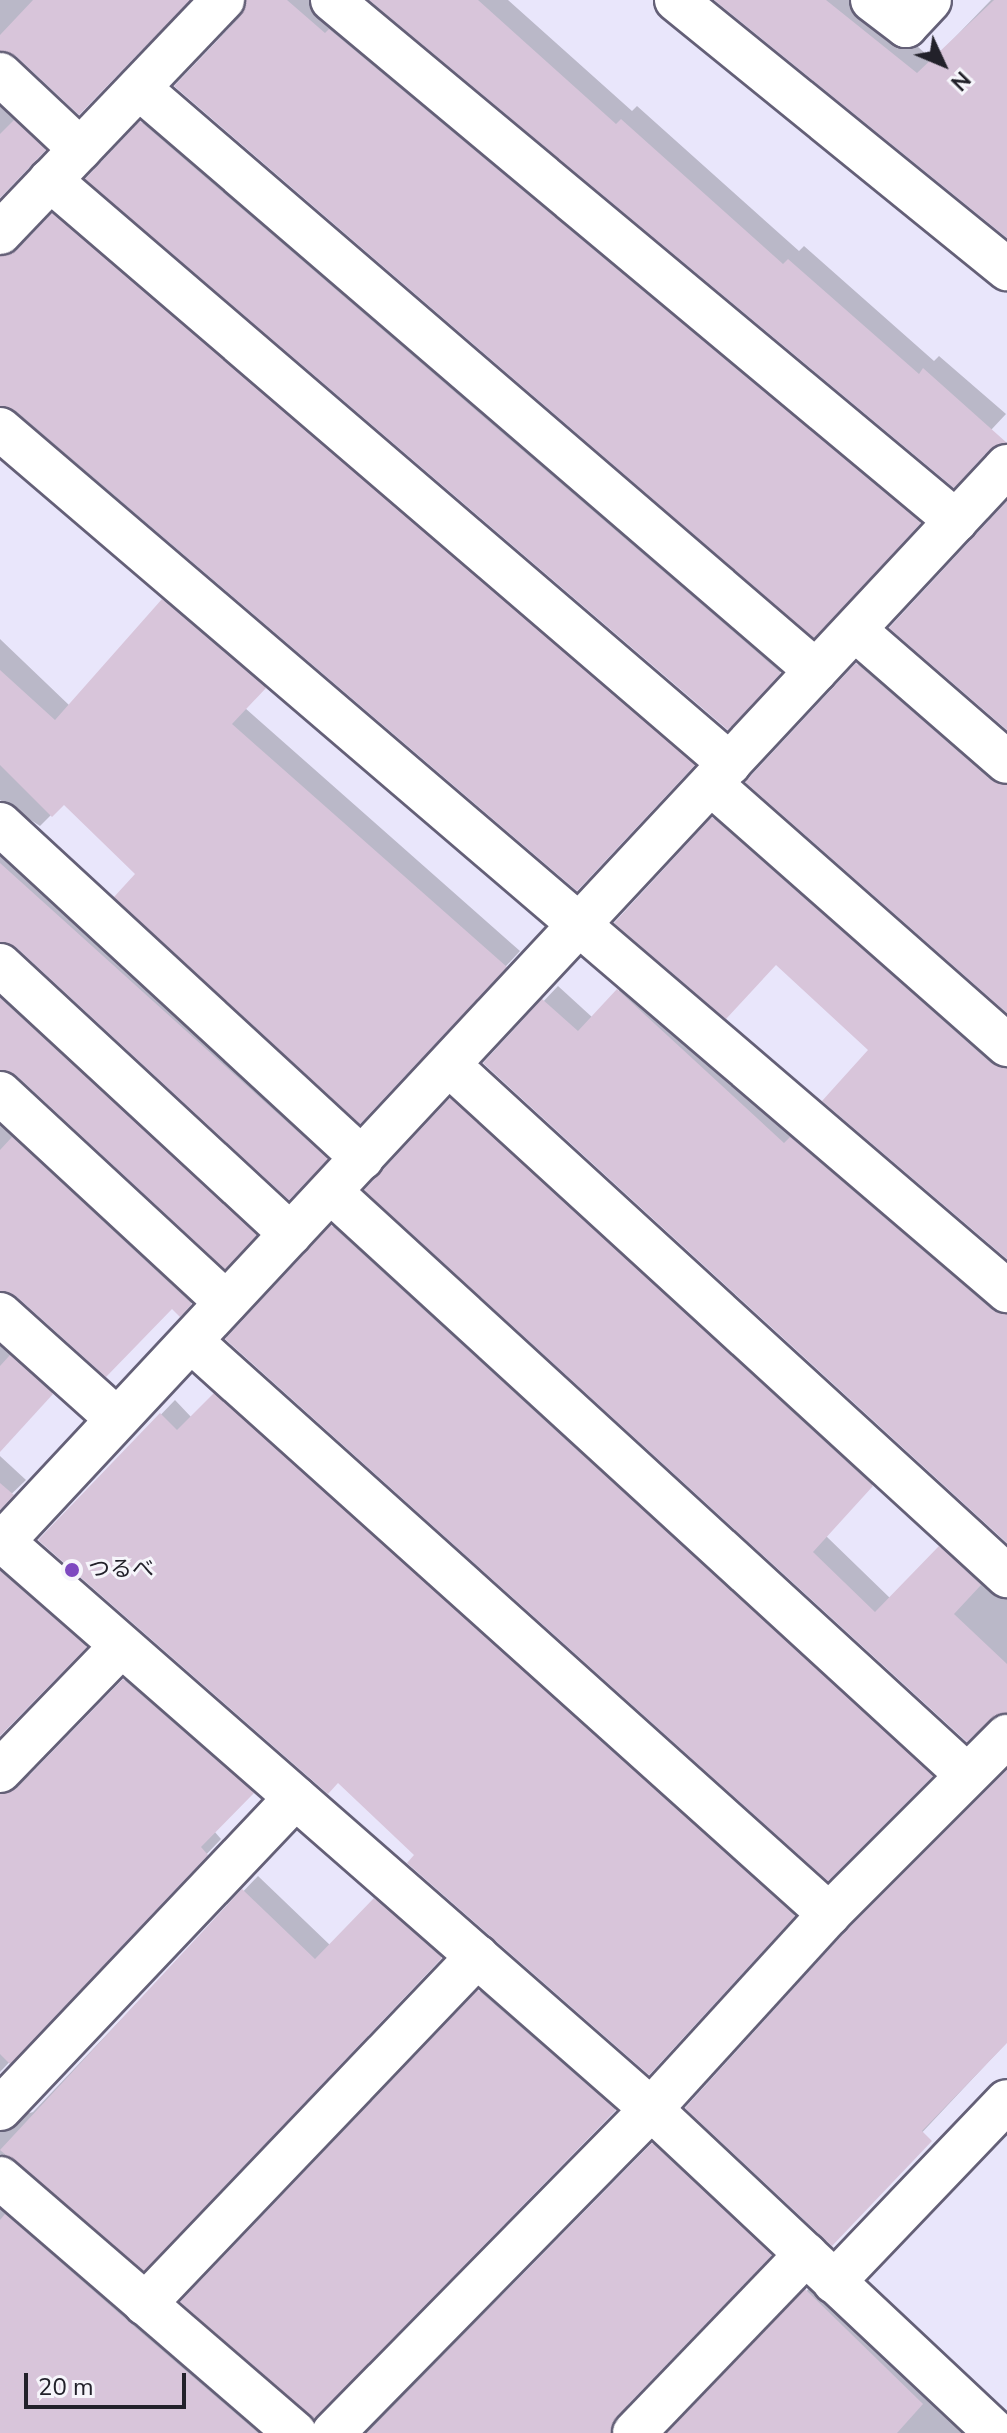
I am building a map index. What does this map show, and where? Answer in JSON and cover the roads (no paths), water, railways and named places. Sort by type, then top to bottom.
[{"type":"street","points":[[332,0],[956,521]]},
{"type":"street","points":[[676,0],[1007,269]]},
{"type":"street","points":[[872,0],[906,26],[930,0]]},
{"type":"street","points":[[0,233],[139,88],[199,8]]},
{"type":"street","points":[[0,74],[80,149]]},
{"type":"street","points":[[139,88],[816,671]]},
{"type":"street","points":[[50,180],[721,774],[1007,1045]]},
{"type":"street","points":[[0,429],[582,923],[1007,1291]]},
{"type":"street","points":[[982,2424],[651,2109],[1,1542],[1007,466]]},
{"type":"street","points":[[855,630],[1007,762]]},
{"type":"street","points":[[0,824],[362,1158]]},
{"type":"street","points":[[0,965],[291,1234]]},
{"type":"street","points":[[449,1065],[1007,1576]]},
{"type":"street","points":[[0,1093],[226,1302]]},
{"type":"street","points":[[331,1192],[967,1775]]},
{"type":"street","points":[[0,1314],[117,1419]]},
{"type":"street","points":[[191,1341],[829,1914]]},
{"type":"street","points":[[0,1771],[121,1646]]},
{"type":"street","points":[[333,2433],[651,2109],[829,1914],[1007,1736]]},
{"type":"street","points":[[0,2109],[295,1798]]},
{"type":"street","points":[[145,2304],[477,1956]]},
{"type":"street","points":[[634,2433],[1007,2101]]},
{"type":"street","points":[[0,2178],[295,2433]]},
{"type":"place","name":"つるべ","points":[[72,1570]]}]
